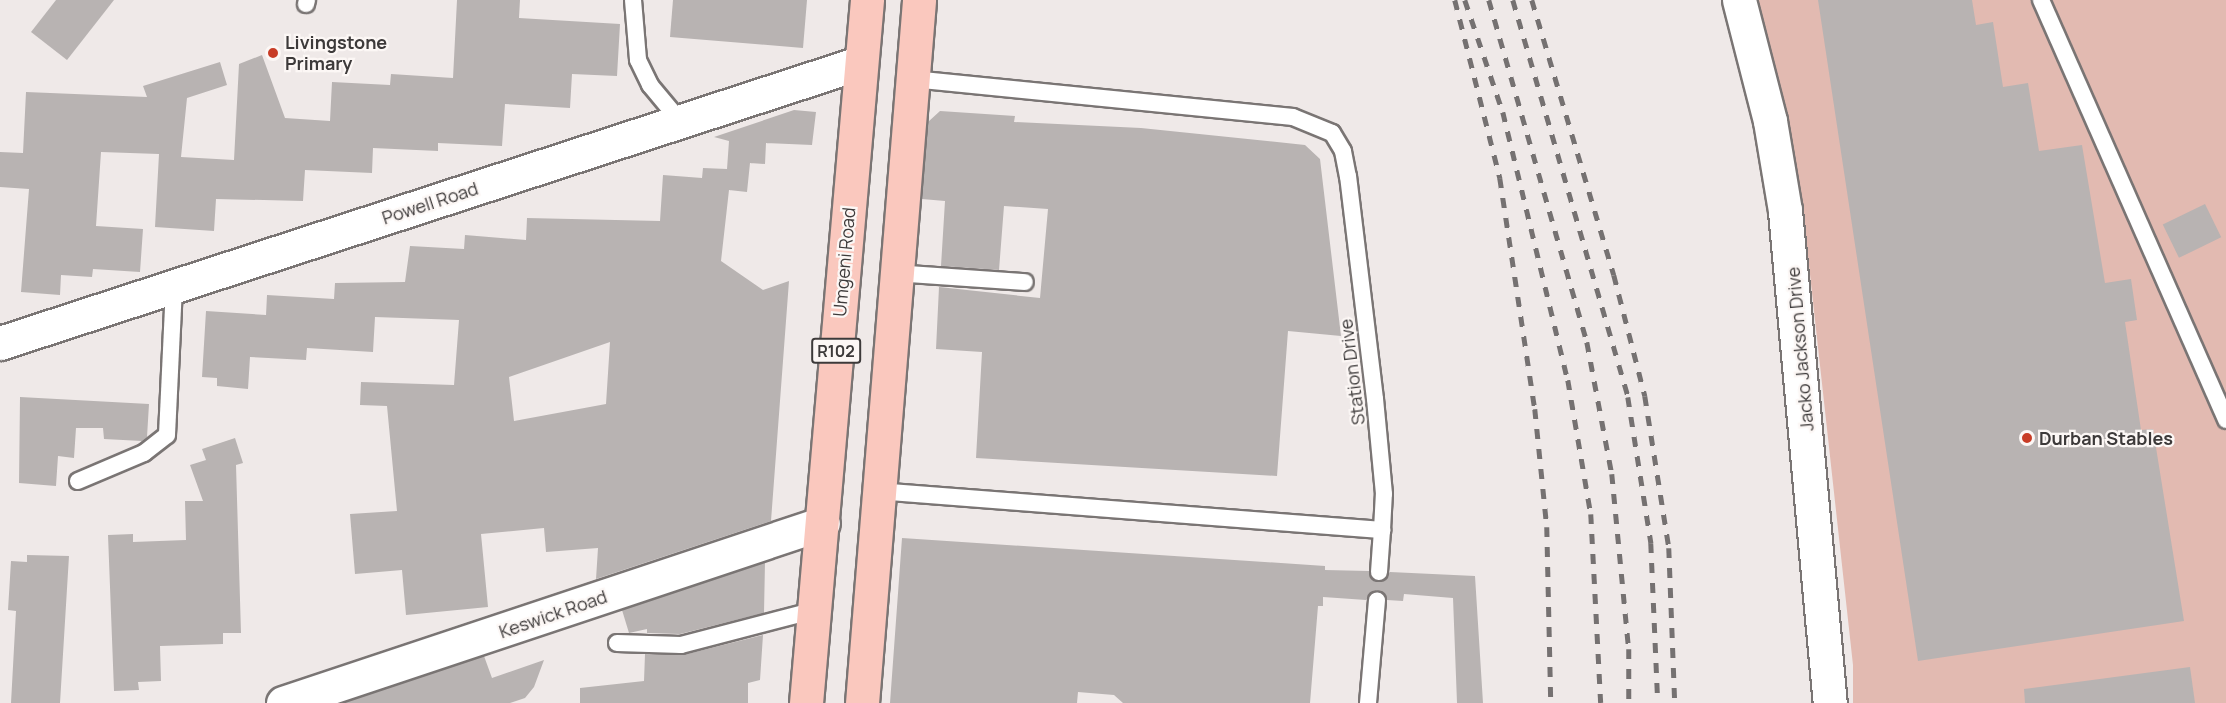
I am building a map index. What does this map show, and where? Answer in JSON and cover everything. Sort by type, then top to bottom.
[{"type":"main road","name":"Umgeni Road","points":[[806,703],[823,523],[859,63],[867,0]]},
{"type":"main road","name":"R102","points":[[862,703],[910,80],[919,0]]},
{"type":"street","name":"Jacko Jackson Drive","points":[[1739,0],[1770,121],[1786,222],[1830,703]]},
{"type":"street","name":"Powell Road","points":[[0,343],[859,63]]},
{"type":"street","name":"Keswick Road","points":[[283,703],[823,523]]},
{"type":"lane","points":[[633,0],[638,60],[650,85],[680,121]]},
{"type":"lane","points":[[2041,0],[2226,420]]},
{"type":"lane","name":"Station Drive","points":[[910,80],[1293,117],[1332,133],[1343,151],[1350,188],[1376,411],[1384,494],[1379,572]]},
{"type":"lane","points":[[895,273],[1025,282]]},
{"type":"lane","points":[[78,481],[144,453],[167,435],[174,286]]},
{"type":"lane","points":[[877,491],[1382,530]]},
{"type":"lane","points":[[1368,703],[1377,600]]},
{"type":"lane","points":[[617,643],[681,645],[815,610]]},
{"type":"shaded area","name":"Durban Stables","points":[[1755,0],[2226,0],[2226,703],[1853,703],[1853,665],[1803,211]]},
{"type":"building","points":[[56,0],[114,0],[67,60],[31,32]]},
{"type":"building","points":[[457,0],[520,0],[519,18],[620,24],[617,76],[572,74],[570,108],[505,104],[502,146],[438,143],[438,151],[373,148],[372,173],[305,170],[303,201],[216,199],[214,231],[155,227],[159,154],[101,152],[96,226],[143,229],[140,272],[93,269],[92,277],[61,275],[60,295],[21,292],[29,189],[0,187],[0,152],[23,153],[26,92],[147,97],[143,86],[220,62],[227,85],[187,98],[181,157],[234,160],[239,64],[262,55],[285,118],[330,121],[332,82],[390,85],[391,74],[453,78]]},
{"type":"building","points":[[673,0],[807,0],[803,48],[670,37]]},
{"type":"building","points":[[1818,0],[1972,0],[1976,25],[1993,22],[2003,87],[2028,83],[2039,151],[2082,145],[2105,283],[2131,279],[2137,320],[2125,322],[2141,430],[2153,429],[2184,621],[1918,661]]},
{"type":"building","points":[[794,110],[816,112],[812,145],[766,143],[765,164],[750,163],[747,192],[729,190],[721,261],[763,290],[789,281],[771,521],[596,579],[598,548],[546,552],[544,528],[481,534],[488,607],[406,615],[402,570],[355,574],[350,514],[397,511],[387,406],[360,405],[361,382],[454,385],[459,320],[375,317],[373,352],[307,348],[306,360],[250,357],[248,389],[217,386],[217,378],[202,377],[206,311],[266,315],[267,295],[334,299],[335,283],[405,282],[410,246],[464,249],[465,235],[526,240],[527,218],[660,221],[663,175],[702,178],[703,168],[727,169],[729,141],[714,137]],"holes":[[[610,342],[606,404],[514,421],[509,377]]]},
{"type":"building","points":[[940,111],[1015,116],[1014,122],[1141,128],[1305,145],[1320,159],[1341,336],[1288,331],[1277,476],[976,458],[982,352],[936,349],[939,287],[1040,298],[1048,209],[1004,206],[999,270],[941,266],[945,201],[922,199],[928,122]]},
{"type":"building","points":[[2205,204],[2221,237],[2179,258],[2163,225]]},
{"type":"building","points":[[20,397],[149,404],[147,437],[142,441],[104,439],[103,428],[76,428],[74,458],[58,456],[56,486],[19,483]]},
{"type":"building","points":[[235,438],[243,463],[236,465],[241,633],[223,633],[223,644],[160,646],[161,681],[138,682],[139,690],[114,691],[108,535],[133,534],[133,542],[186,540],[185,501],[203,501],[190,465],[206,460],[202,449]]},
{"type":"building","points":[[902,538],[1325,566],[1325,570],[1369,571],[1378,582],[1390,572],[1475,576],[1483,703],[1457,703],[1453,598],[1404,594],[1403,601],[1387,600],[1377,590],[1366,600],[1323,597],[1323,606],[1318,606],[1310,703],[1123,703],[1114,695],[1078,692],[1077,703],[890,703]]},
{"type":"building","points":[[27,555],[69,556],[60,703],[11,703],[16,611],[8,610],[11,561],[27,562]]},
{"type":"building","points":[[765,562],[764,613],[680,634],[647,633],[647,629],[629,633],[622,610]]},
{"type":"building","points":[[763,635],[760,680],[748,683],[748,703],[580,703],[580,688],[644,681],[645,654],[683,655]]},
{"type":"building","points":[[484,656],[492,678],[544,660],[534,687],[525,698],[510,703],[343,703]]},
{"type":"building","points":[[2190,667],[2195,703],[2025,703],[2024,689]]},
{"type":"railway","points":[[1455,0],[1500,178],[1535,409],[1547,527],[1551,703]]},
{"type":"railway","points":[[1465,0],[1503,112],[1568,380],[1591,514],[1601,703]]},
{"type":"railway","points":[[1489,0],[1587,342],[1612,474],[1629,649],[1629,703]]},
{"type":"railway","points":[[1513,0],[1628,397],[1651,543],[1658,703]]},
{"type":"railway","points":[[1532,0],[1614,275],[1645,396],[1669,548],[1675,703]]},
{"type":"place","name":"Livingstone Primary","points":[[273,53]]},
{"type":"place","name":"Durban Stables","points":[[2027,438]]}]
